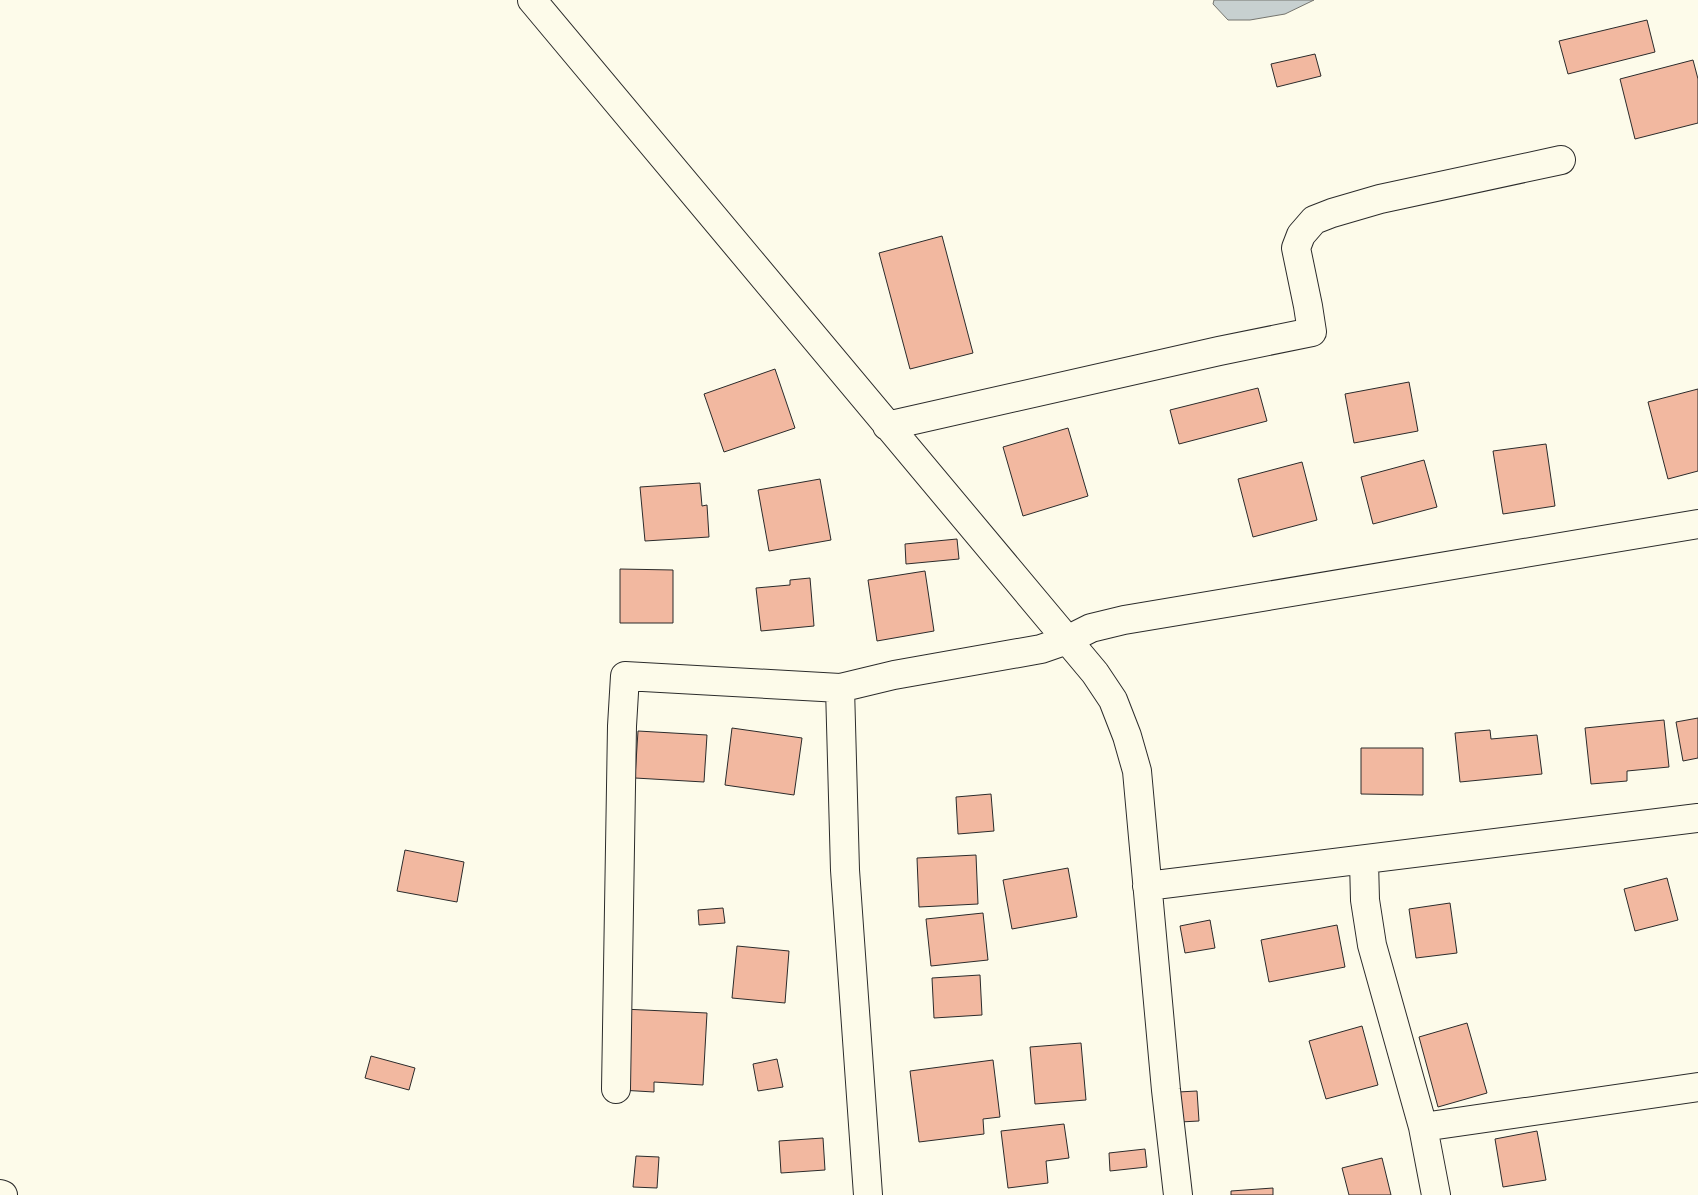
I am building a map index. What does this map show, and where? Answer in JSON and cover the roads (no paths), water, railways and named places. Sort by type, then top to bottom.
[{"type":"street","points":[[532,0],[1100,679],[1112,700],[1127,736],[1137,771],[1166,1090],[1178,1195]]},
{"type":"street","points":[[888,426],[1219,351],[1312,332],[1296,248],[1301,235],[1314,220],[1332,212],[1380,199],[1561,160]]},
{"type":"street","points":[[616,1089],[622,726],[625,676],[840,688],[894,675],[1041,649],[1067,640],[1091,628],[1124,620],[1698,524]]},
{"type":"street","points":[[840,688],[845,870],[868,1195]]},
{"type":"street","points":[[1148,886],[1364,861],[1698,818]]},
{"type":"street","points":[[1364,861],[1365,900],[1372,945],[1423,1127],[1436,1195]]},
{"type":"street","points":[[1423,1127],[1698,1087]]},
{"type":"street","points":[[0,1194],[4,1195]]}]
